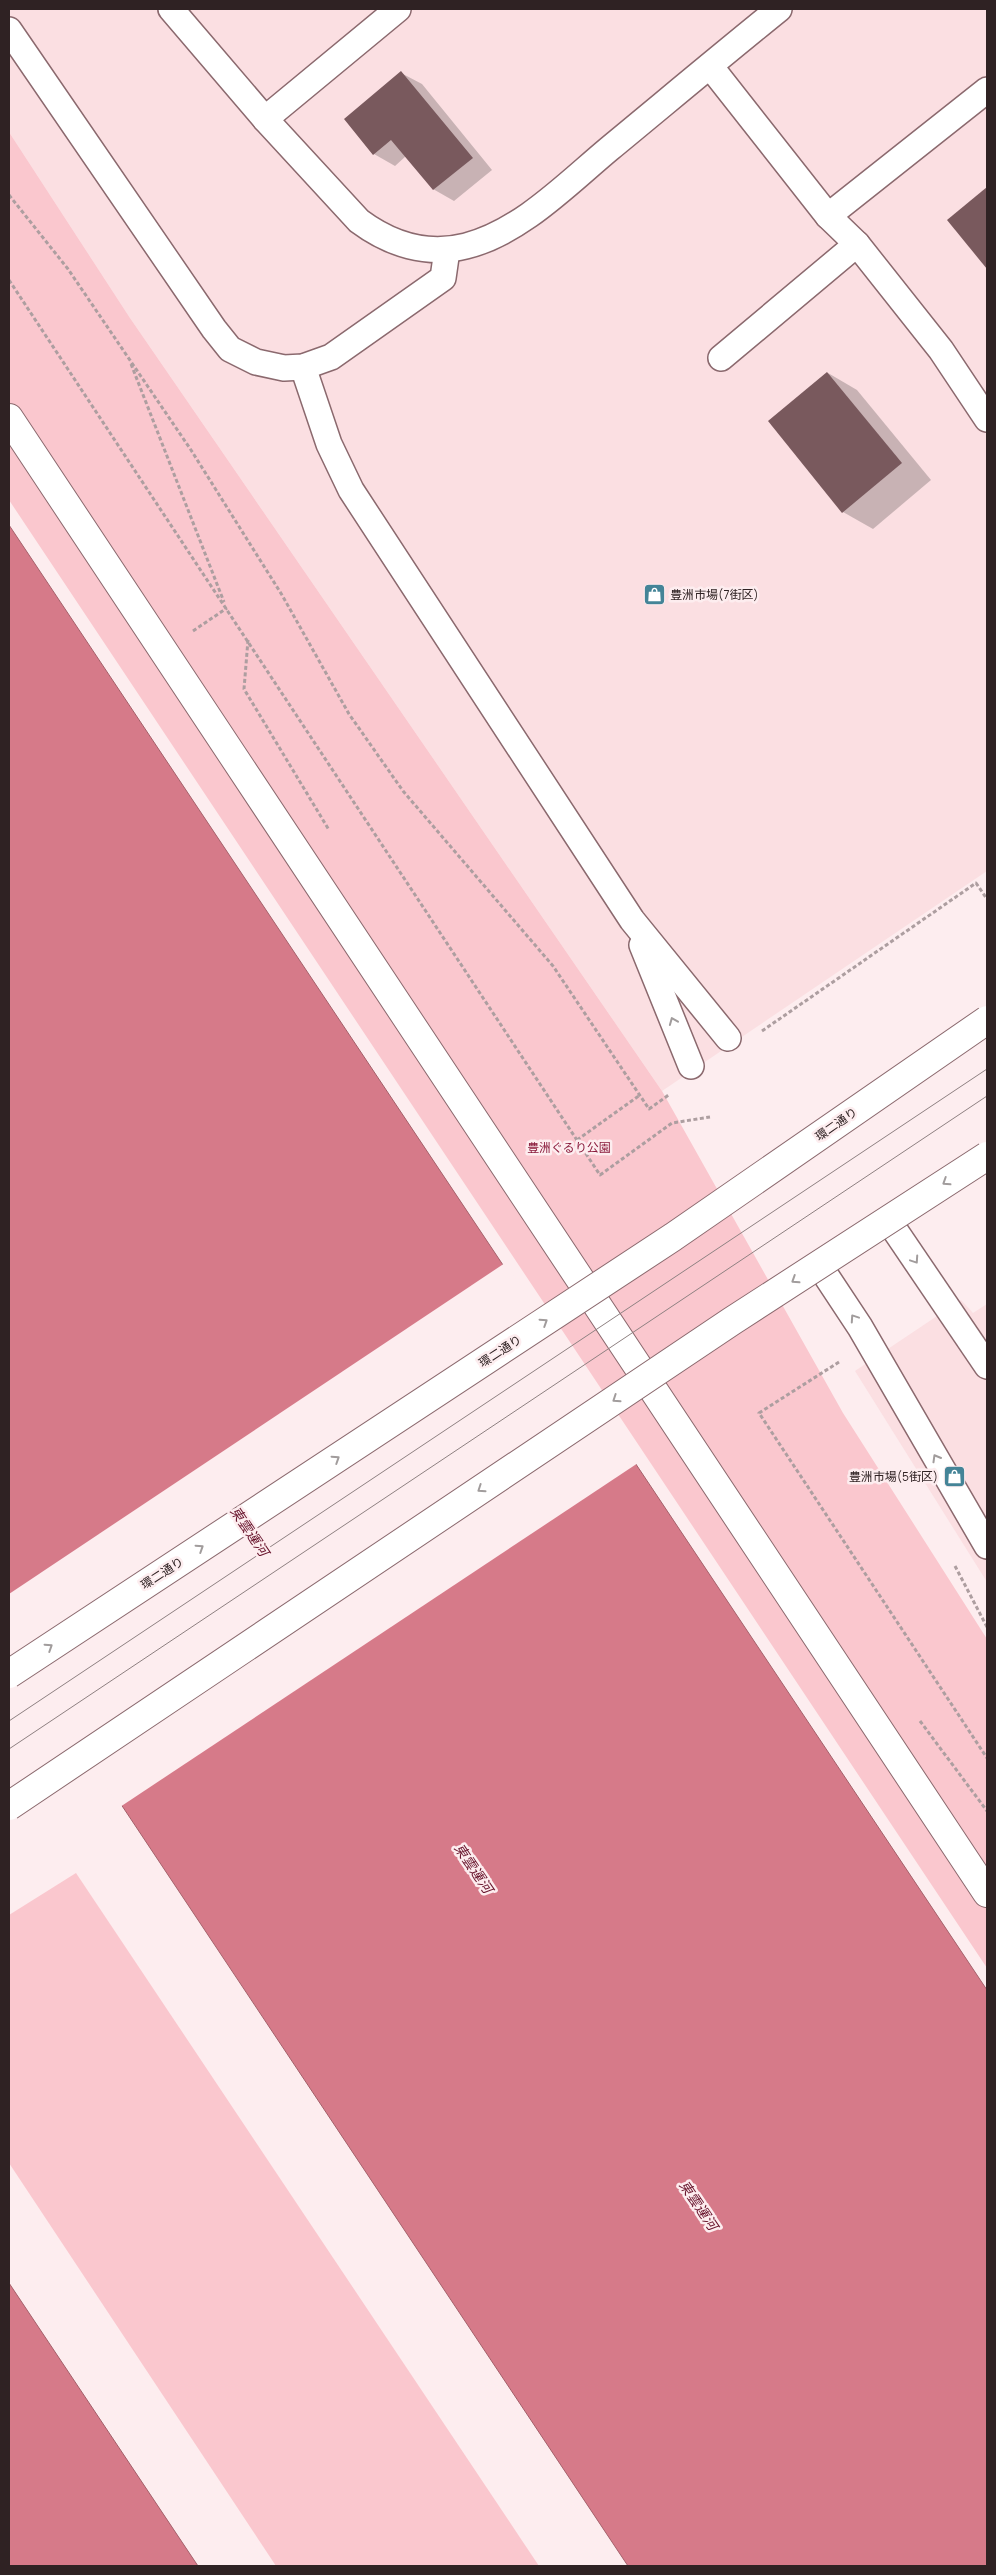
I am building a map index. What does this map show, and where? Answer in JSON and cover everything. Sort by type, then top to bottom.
[{"type":"main road","points":[[9,418],[987,1893]]},
{"type":"main road","name":"環二通り","points":[[9,1674],[674,1237],[987,1020]]},
{"type":"main road","points":[[9,1806],[732,1321],[987,1156]]},
{"type":"lane","points":[[171,9],[265,119],[359,221],[377,234],[398,244],[420,249],[447,250],[488,238],[531,212],[779,9]]},
{"type":"lane","points":[[265,119],[398,9]]},
{"type":"lane","points":[[9,30],[214,329],[230,348],[256,362],[284,368],[303,367],[331,357],[443,278],[447,250]]},
{"type":"lane","points":[[710,66],[828,216],[857,244],[941,350],[987,420]]},
{"type":"lane","points":[[828,216],[987,90]]},
{"type":"lane","points":[[720,358],[857,244]]},
{"type":"lane","points":[[303,367],[329,444],[351,490],[632,920],[728,1038]]},
{"type":"lane","points":[[632,920],[691,1066]]},
{"type":"lane","points":[[888,1220],[987,1366]]},
{"type":"lane","points":[[819,1265],[979,1512],[987,1546]]},
{"type":"path","points":[[9,195],[68,269],[191,450],[276,586],[348,714],[403,791],[553,966],[648,1109],[673,1092]]},
{"type":"path","points":[[9,280],[600,1175],[672,1123],[710,1117]]},
{"type":"path","points":[[128,358],[227,608]]},
{"type":"path","points":[[755,1035],[976,882],[987,899]]},
{"type":"path","points":[[577,1140],[640,1095]]},
{"type":"path","points":[[838,1364],[759,1413],[987,1758]]},
{"type":"shaded area","name":"豊洲市場(7街区)","points":[[9,9],[987,9],[987,871],[662,1091],[130,318],[9,132]]},
{"type":"shaded area","name":"豊洲市場(5街区)","points":[[961,1300],[973,1313],[987,1304],[987,1582],[855,1371]]},
{"type":"green space","name":"豊洲ぐるり公園","points":[[9,132],[130,318],[662,1091],[843,1413],[987,1639],[987,1968],[9,500]]},
{"type":"green space","points":[[76,1873],[539,2566],[276,2566],[9,2163],[9,1915]]},
{"type":"water","name":"東雲運河","points":[[9,525],[987,1990],[987,2566],[628,2566],[9,1636]]},
{"type":"water","points":[[9,2283],[198,2566],[9,2566]]},
{"type":"pier","points":[[505,1263],[638,1463],[120,1807],[9,1640],[9,1594]]},
{"type":"building","points":[[401,71],[473,158],[433,190],[391,140],[373,155],[344,119]]},
{"type":"building","points":[[987,187],[987,269],[947,220]]},
{"type":"building","points":[[827,372],[902,463],[842,513],[768,421]]},
{"type":"tram line","points":[[9,1721],[987,1069]]},
{"type":"tram line","points":[[9,1749],[987,1096]]},
{"type":"place","name":"豊洲市場(7街区)","points":[[654,594]]},
{"type":"place","name":"豊洲市場(5街区)","points":[[954,1476]]}]
